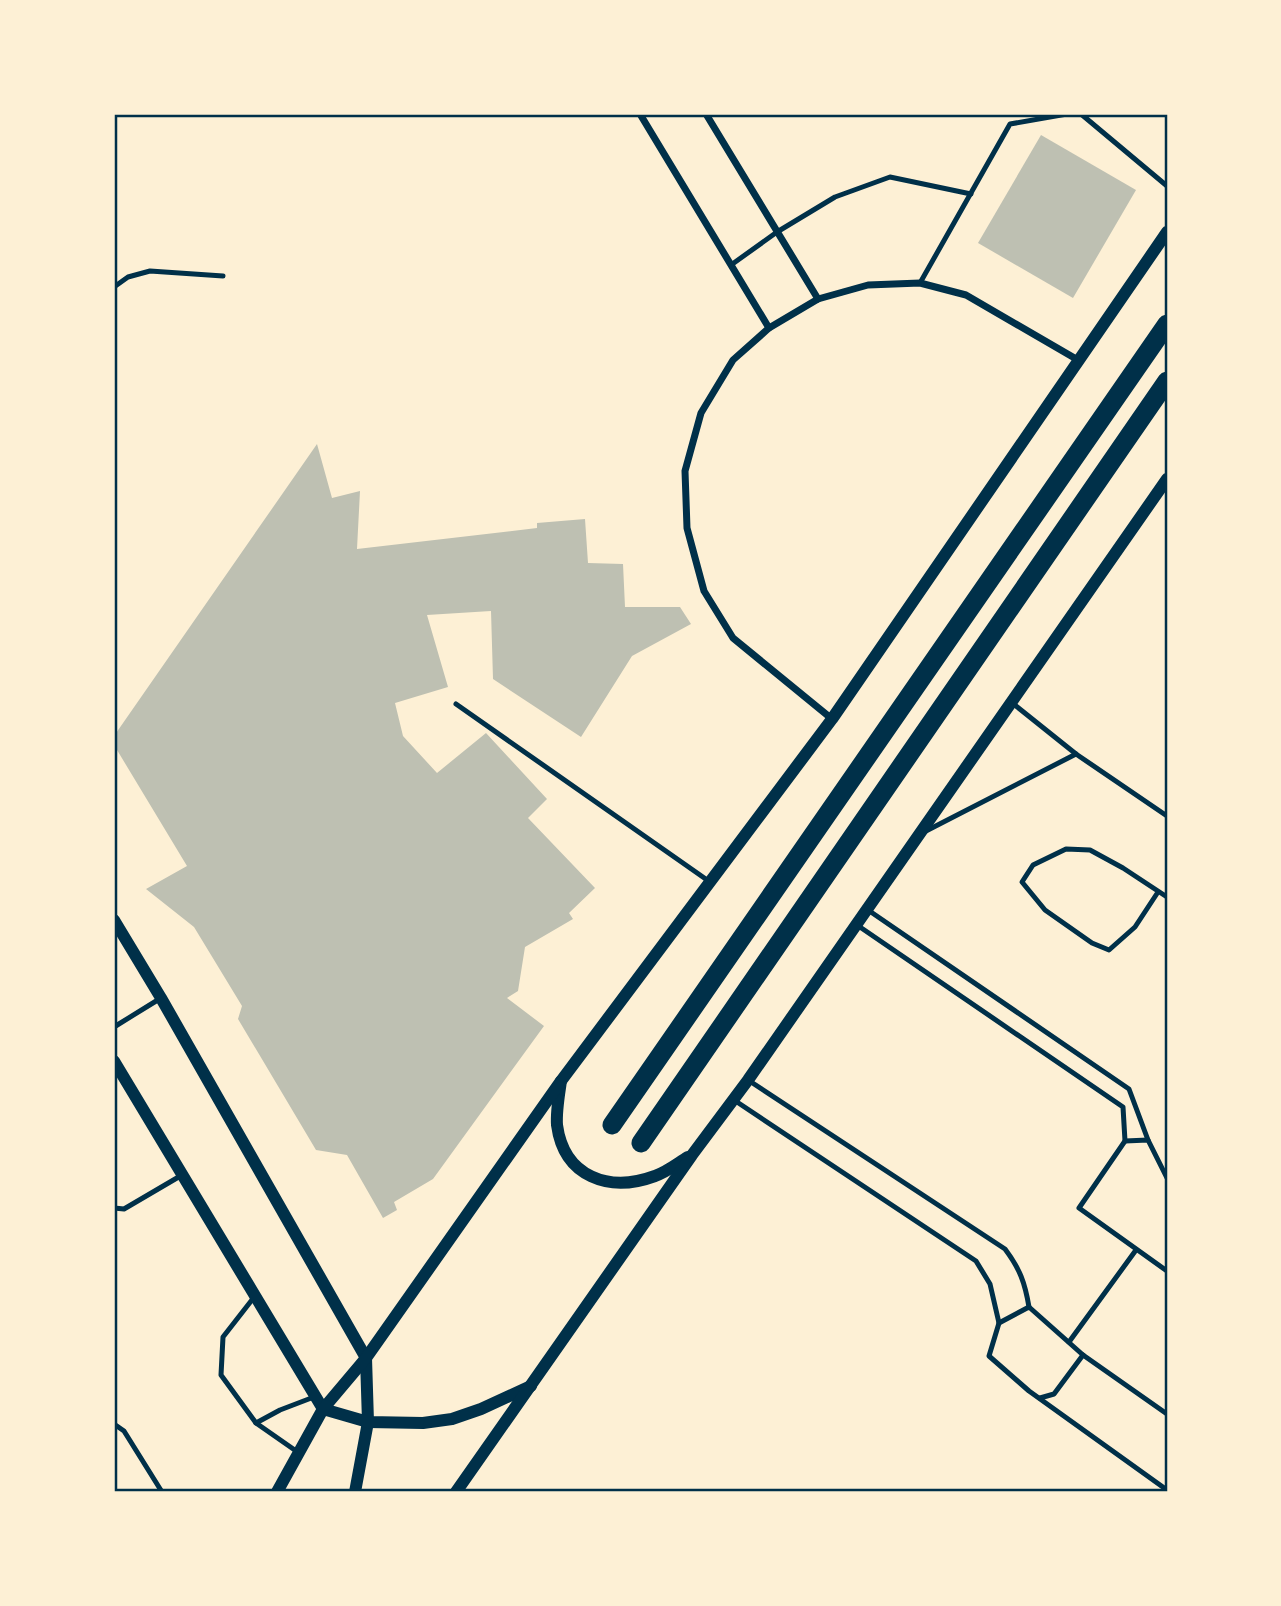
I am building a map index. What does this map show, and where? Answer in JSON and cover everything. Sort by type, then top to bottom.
[{"type":"highway","points":[[612,1125],[1167,324]]},
{"type":"highway","points":[[641,1143],[1167,381]]},
{"type":"street","points":[[640,114],[769,328]]},
{"type":"street","points":[[706,114],[818,299]]},
{"type":"street","points":[[277,1492],[323,1409],[366,1358],[561,1081],[832,719],[1167,232]]},
{"type":"street","points":[[832,719],[733,638],[704,591],[687,528],[685,471],[701,414],[733,360],[769,328],[818,299],[868,285],[920,283],[966,295],[1078,360]]},
{"type":"street","points":[[456,1492],[692,1155],[734,1100],[1167,479]]},
{"type":"street","points":[[114,920],[366,1358],[368,1422],[355,1492]]},
{"type":"street","points":[[114,1061],[323,1409],[368,1422],[423,1423],[452,1419],[531,1386]]},
{"type":"street","points":[[561,1081],[557,1123],[562,1146],[576,1166],[594,1179],[613,1183],[636,1182],[657,1175],[692,1155]]},
{"type":"lane","points":[[920,283],[1010,124],[1067,114]]},
{"type":"lane","points":[[1081,114],[1167,186]]},
{"type":"lane","points":[[731,265],[835,197],[890,177],[971,194]]},
{"type":"lane","points":[[114,287],[128,276],[150,271],[223,276]]},
{"type":"lane","points":[[1012,702],[1076,754],[1167,816]]},
{"type":"lane","points":[[456,704],[710,882]]},
{"type":"lane","points":[[920,834],[1076,754]]},
{"type":"lane","points":[[1158,892],[1135,927],[1109,950],[1092,943],[1045,910],[1022,882],[1033,865],[1055,854],[1066,849],[1090,850],[1167,897]]},
{"type":"lane","points":[[867,910],[1129,1089],[1148,1140],[1167,1178]]},
{"type":"lane","points":[[856,925],[1123,1107],[1125,1141],[1079,1208],[1167,1271]]},
{"type":"lane","points":[[114,1027],[161,998]]},
{"type":"lane","points":[[748,1080],[1005,1249],[1018,1266],[1029,1307],[1083,1355],[1167,1414]]},
{"type":"lane","points":[[734,1100],[976,1261],[990,1284],[999,1324],[989,1356],[1040,1398],[1167,1490]]},
{"type":"lane","points":[[1125,1141],[1148,1140]]},
{"type":"lane","points":[[114,1208],[124,1209],[182,1175]]},
{"type":"lane","points":[[1069,1342],[1136,1250]]},
{"type":"lane","points":[[255,1296],[223,1337],[221,1375],[256,1423],[299,1453]]},
{"type":"lane","points":[[999,1324],[1029,1307]]},
{"type":"lane","points":[[1040,1398],[1054,1394],[1083,1355]]},
{"type":"lane","points":[[256,1423],[315,1396]]},
{"type":"lane","points":[[114,1424],[124,1431],[162,1492]]},
{"type":"building","points":[[1041,135],[1136,190],[1073,298],[978,243]]},
{"type":"building","points":[[317,444],[332,498],[360,491],[357,549],[537,528],[537,523],[585,519],[588,563],[623,564],[625,607],[680,607],[691,624],[632,656],[581,737],[493,679],[491,611],[427,615],[448,687],[395,703],[403,736],[437,773],[486,733],[547,799],[528,818],[595,888],[569,913],[573,919],[525,947],[518,991],[507,998],[544,1026],[433,1179],[394,1202],[397,1210],[383,1218],[347,1155],[316,1150],[238,1019],[242,1006],[194,927],[146,889],[187,866],[114,745],[114,736]]}]
